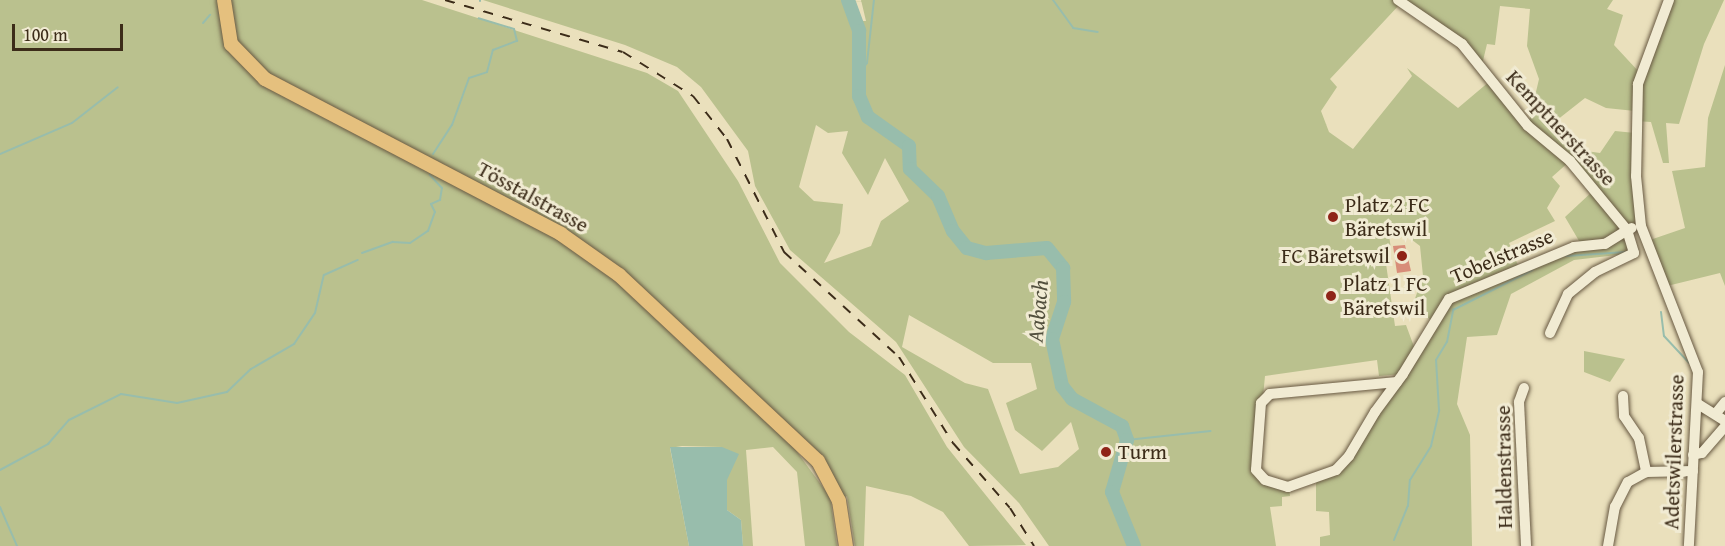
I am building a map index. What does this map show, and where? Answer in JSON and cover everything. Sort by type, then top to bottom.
[{"type":"main road","name":"Tösstalstrasse","points":[[224,0],[231,44],[255,72],[583,248],[653,305],[818,461],[839,501],[846,546]]},
{"type":"street","name":"Kemptnerstrasse","points":[[1398,0],[1462,44],[1520,117],[1570,161],[1627,230]]},
{"type":"street","name":"Adetswilerstrasse","points":[[1669,0],[1648,48],[1636,96],[1641,226],[1694,357],[1698,404],[1689,546]]},
{"type":"street","points":[[1550,333],[1568,294],[1595,272],[1634,253],[1627,230],[1641,226]]},
{"type":"street","name":"Tobelstrasse","points":[[1397,382],[1270,394],[1261,403],[1256,470],[1280,487],[1304,485],[1336,470],[1349,456],[1456,294],[1574,247],[1605,244],[1627,230]]},
{"type":"street","name":"Haldenstrasse","points":[[1524,387],[1519,402],[1526,546]]},
{"type":"street","points":[[1623,396],[1624,416],[1638,438],[1646,472]]},
{"type":"street","points":[[1698,404],[1721,417],[1725,402]]},
{"type":"street","points":[[1693,455],[1702,453],[1725,427]]},
{"type":"street","points":[[1608,546],[1621,491],[1646,472],[1693,471]]},
{"type":"shaded area","points":[[0,0],[422,0],[647,73],[678,91],[738,181],[780,263],[849,332],[905,375],[947,447],[1026,545],[969,546],[943,512],[911,496],[866,486],[864,546],[855,546],[847,496],[839,501],[829,478],[792,445],[830,497],[837,546],[805,546],[797,472],[773,447],[746,450],[753,546],[743,546],[741,520],[727,510],[722,447],[682,446],[670,448],[689,546],[0,546]]},
{"type":"shaded area","points":[[483,0],[848,0],[857,21],[866,21],[861,0],[1613,0],[1607,9],[1623,15],[1614,45],[1640,73],[1669,0],[1724,0],[1704,44],[1679,124],[1666,123],[1669,163],[1663,163],[1651,122],[1635,121],[1635,111],[1606,108],[1585,98],[1552,124],[1579,150],[1600,153],[1615,131],[1635,133],[1641,226],[1627,230],[1634,253],[1574,260],[1511,294],[1497,335],[1467,337],[1457,404],[1470,435],[1472,546],[1320,546],[1320,537],[1330,535],[1329,512],[1316,511],[1316,481],[1336,470],[1402,374],[1379,376],[1377,360],[1265,376],[1256,470],[1289,487],[1290,496],[1282,497],[1282,506],[1270,507],[1276,546],[1049,546],[1019,503],[964,447],[896,342],[790,250],[755,186],[748,151],[701,87],[677,67],[625,45]],"holes":[[[1401,3],[1462,44],[1481,69],[1487,44],[1495,45],[1500,6],[1530,9],[1527,46],[1539,79],[1528,126],[1490,81],[1458,108],[1407,68],[1412,76],[1353,149],[1329,132],[1321,111],[1337,87],[1330,79]],[[816,125],[828,133],[848,131],[842,153],[868,195],[885,158],[909,201],[881,221],[871,246],[824,263],[840,233],[843,204],[814,201],[799,187]],[[1570,161],[1594,190],[1565,217],[1582,246],[1519,268],[1509,243],[1555,221],[1547,208],[1560,186],[1552,177]],[[1403,233],[1420,246],[1423,276],[1412,307],[1434,322],[1416,352],[1406,325],[1395,326],[1384,250],[1391,249],[1389,235]],[[909,315],[993,363],[1031,363],[1037,389],[1006,403],[1015,430],[1042,451],[1071,422],[1079,449],[1058,467],[1020,474],[988,389],[965,383],[902,347]]]},
{"type":"shaded area","points":[[1725,65],[1725,286],[1720,273],[1667,286],[1647,241],[1685,228],[1672,171],[1705,167],[1708,118]]},
{"type":"shaded area","points":[[1584,351],[1625,359],[1610,382],[1584,372]]},
{"type":"shaded area","points":[[670,447],[722,447],[739,454],[727,480],[727,510],[741,520],[743,546],[689,546]]},
{"type":"building","name":"FC Bäretswil","points":[[1405,245],[1411,271],[1397,273],[1393,246]]},
{"type":"waterway","name":"Aabach","points":[[848,0],[859,31],[859,96],[868,117],[909,146],[910,169],[938,196],[953,231],[967,248],[986,253],[1047,248],[1063,268],[1064,302],[1052,339],[1062,386],[1072,399],[1122,426],[1127,440],[1112,492],[1134,546]]},
{"type":"waterway","points":[[861,71],[867,63],[874,0]]},
{"type":"waterway","points":[[1053,0],[1073,28],[1098,32]]},
{"type":"waterway","points":[[203,23],[210,15]]},
{"type":"waterway","points":[[433,154],[452,125],[469,78],[487,72],[493,50],[517,41],[514,29],[479,18]]},
{"type":"waterway","points":[[0,154],[72,123],[118,87]]},
{"type":"waterway","points":[[362,253],[393,242],[410,243],[428,231],[435,212],[431,204],[440,200],[442,188],[430,175]]},
{"type":"waterway","points":[[1566,256],[1626,252]]},
{"type":"waterway","points":[[0,470],[48,444],[69,420],[121,394],[177,403],[227,392],[251,369],[294,344],[315,313],[324,275],[358,260]]},
{"type":"waterway","points":[[1394,540],[1408,506],[1410,480],[1431,446],[1439,410],[1436,360],[1447,342],[1453,310],[1533,270]]},
{"type":"waterway","points":[[1661,312],[1664,336],[1689,363]]},
{"type":"waterway","points":[[1127,440],[1211,431]]},
{"type":"waterway","points":[[0,507],[17,546]]},
{"type":"railway","points":[[445,0],[623,52],[693,96],[727,139],[784,252],[899,357],[953,443],[1010,508],[1034,546]]},
{"type":"place","name":"Platz 2 FC Bäretswil","points":[[1333,217]]},
{"type":"place","name":"FC Bäretswil","points":[[1402,256]]},
{"type":"place","name":"Platz 1 FC Bäretswil","points":[[1331,296]]},
{"type":"place","name":"Turm","points":[[1106,452]]}]
